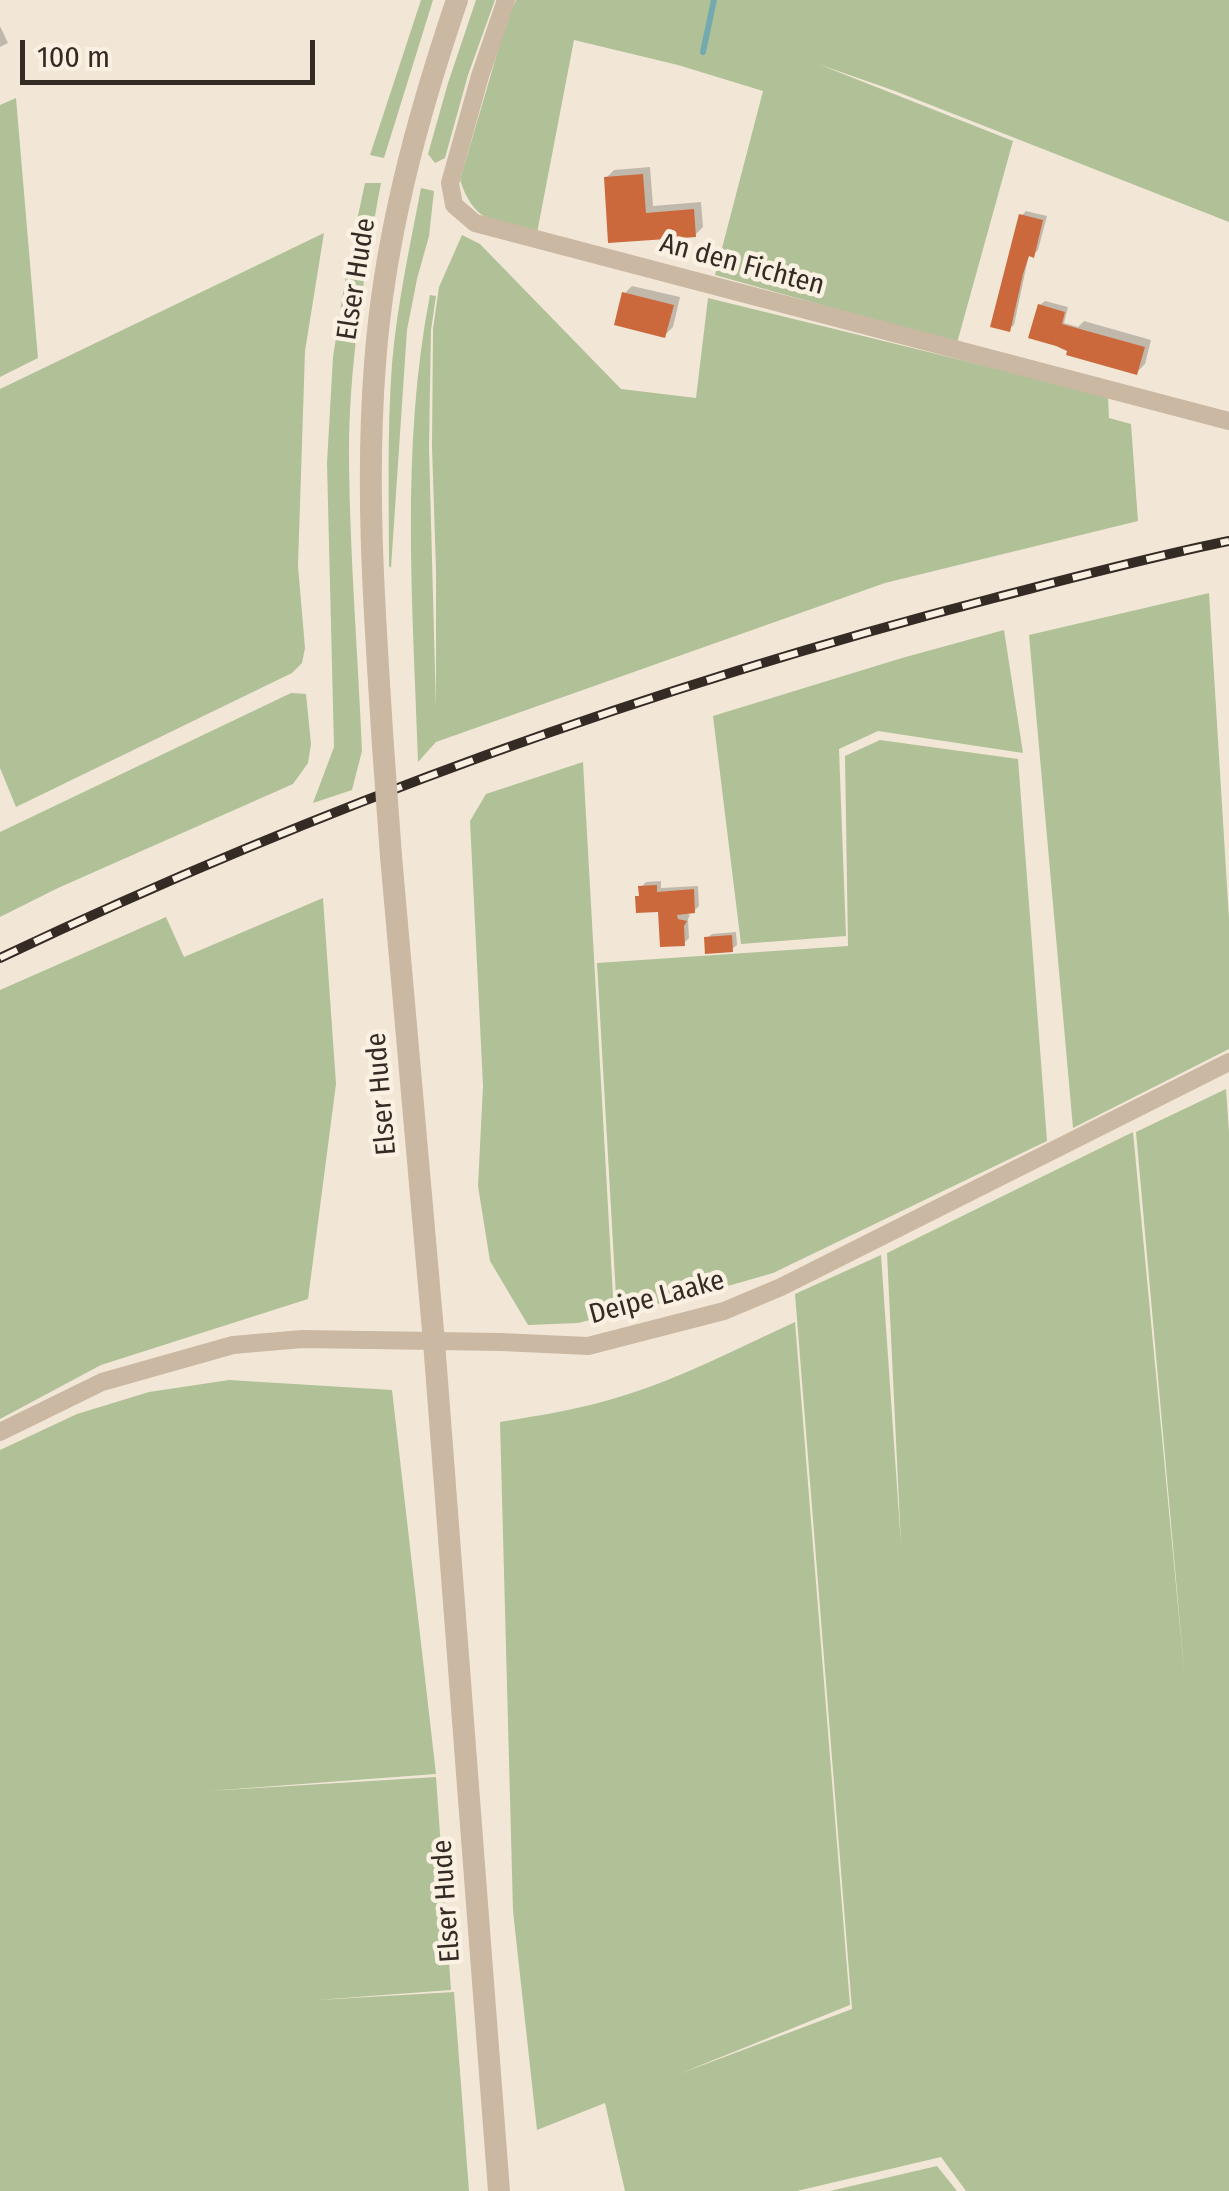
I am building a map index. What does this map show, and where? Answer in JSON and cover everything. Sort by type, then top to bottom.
[{"type":"street","name":"Elser Hude","points":[[457,0],[430,80],[387,261],[375,362],[370,517],[383,746],[434,1342],[499,2191]]},
{"type":"street","name":"An den Fichten","points":[[506,0],[450,182],[454,205],[475,224],[1229,421]]},
{"type":"street","name":"Deipe Laake","points":[[0,1432],[102,1382],[233,1346],[302,1339],[588,1346],[724,1312],[1229,1062]]},
{"type":"green space","points":[[421,0],[433,0],[384,158],[370,155]]},
{"type":"green space","points":[[476,0],[495,0],[468,75],[445,158],[435,163],[428,154]]},
{"type":"green space","points":[[516,0],[1229,0],[1229,222],[818,64],[1013,141],[957,343],[715,275],[763,91],[574,40],[537,233],[499,223],[473,206],[460,180]]},
{"type":"green space","points":[[16,98],[38,358],[0,377],[0,105]]},
{"type":"green space","points":[[365,183],[381,183],[358,321],[349,427],[362,751],[352,790],[313,803],[334,747],[327,463],[333,357]]},
{"type":"green space","points":[[421,188],[434,191],[429,236],[407,330],[391,568],[392,364]]},
{"type":"green space","points":[[324,233],[305,351],[298,566],[305,648],[302,663],[292,673],[16,807],[0,768],[0,389]]},
{"type":"green space","points":[[462,235],[480,244],[621,389],[696,398],[708,298],[1108,396],[1109,418],[1131,424],[1138,521],[885,583],[436,742],[418,762],[411,528],[415,411],[430,295],[436,296],[431,330],[429,447],[436,708],[433,329],[439,287]]},
{"type":"green space","points":[[1209,593],[1229,919],[1229,1049],[1073,1128],[1029,635]]},
{"type":"green space","points":[[1004,630],[1023,753],[878,731],[839,749],[846,936],[741,944],[713,716]]},
{"type":"green space","points":[[291,693],[306,694],[311,744],[308,763],[293,784],[0,917],[0,832]]},
{"type":"green space","points":[[880,740],[1018,759],[1047,1141],[773,1273],[617,1314],[597,963],[848,946],[845,756]]},
{"type":"green space","points":[[583,762],[614,1314],[578,1323],[528,1325],[490,1261],[478,1186],[483,1086],[470,821],[486,794]]},
{"type":"green space","points":[[323,898],[336,1084],[308,1299],[101,1365],[0,1419],[0,990],[166,917],[184,957]]},
{"type":"green space","points":[[1226,1089],[1229,2191],[966,2191],[941,2157],[797,2191],[625,2191],[605,2103],[537,2130],[513,1911],[500,1422],[577,1408],[644,1389],[795,1322],[850,2005],[679,2074],[852,2009],[795,1294],[881,1255],[901,1545],[887,1253],[1133,1132],[1185,1680],[1136,1132]]},
{"type":"green space","points":[[229,1380],[392,1390],[436,1774],[208,1791],[436,1777],[451,1990],[317,2000],[454,1992],[469,2191],[0,2191],[0,1450],[77,1414],[149,1392]]},
{"type":"green space","points":[[937,2166],[957,2191],[830,2191]]},
{"type":"building","points":[[643,174],[646,213],[694,209],[696,237],[608,243],[604,177]]},
{"type":"building","points":[[1019,214],[1043,220],[1034,258],[1029,256],[1023,274],[1010,332],[990,327]]},
{"type":"building","points":[[622,292],[674,305],[665,338],[614,325]]},
{"type":"building","points":[[1038,304],[1065,312],[1062,324],[1145,347],[1137,375],[1066,355],[1067,351],[1056,346],[1028,338]]},
{"type":"building","points":[[657,885],[657,892],[694,889],[695,913],[677,915],[687,921],[685,946],[660,947],[658,912],[636,913],[638,886]]},
{"type":"building","points":[[732,935],[733,952],[705,954],[704,937]]},
{"type":"waterway","points":[[703,52],[714,0]]},
{"type":"railway","points":[[0,958],[242,850],[488,754],[613,711],[866,633],[1082,575],[1229,541]]}]
